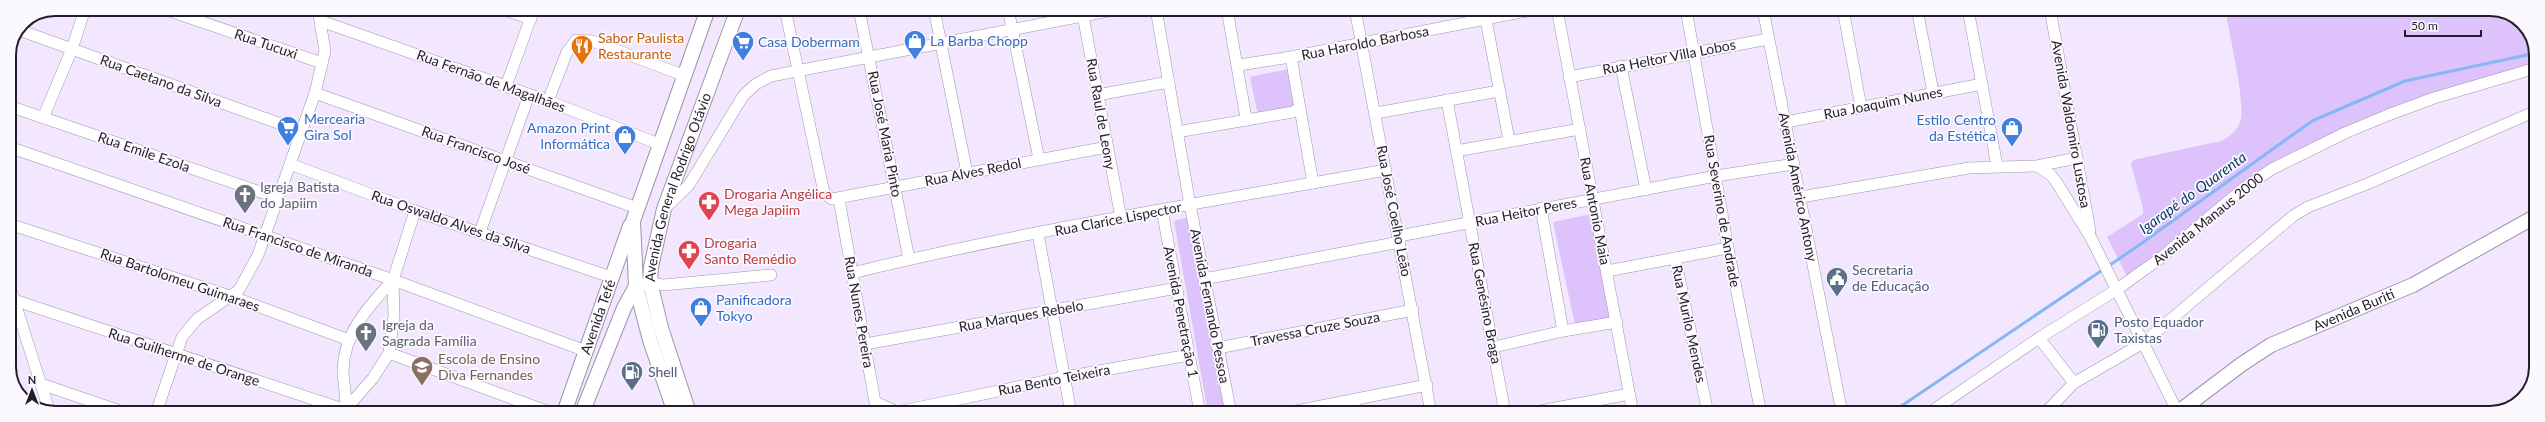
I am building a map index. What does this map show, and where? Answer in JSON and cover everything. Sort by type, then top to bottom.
[{"type":"main road","name":"Avenida General Rodrigo Otávio","points":[[673,406],[650,340],[636,286],[635,214],[705,16]]},
{"type":"main road","name":"Avenida General Rodrigo Otávio","points":[[687,406],[666,347],[650,282],[664,209],[735,16]]},
{"type":"main road","name":"Avenida Tefé","points":[[566,406],[611,277],[635,214]]},
{"type":"main road","name":"Avenida Buriti","points":[[2186,406],[2242,364],[2271,346],[2413,285],[2529,220]]},
{"type":"main road","name":"Avenida Tefé","points":[[585,406],[624,308],[636,286],[650,282]]},
{"type":"street","points":[[44,118],[72,49],[83,16]]},
{"type":"street","name":"Rua Tucuxi","points":[[189,16],[322,63]]},
{"type":"street","points":[[158,406],[182,337],[197,319],[239,290],[250,272],[265,236],[315,93],[325,51],[320,16]]},
{"type":"street","points":[[506,86],[532,16]]},
{"type":"street","points":[[787,16],[823,188],[828,197],[839,199]]},
{"type":"street","name":"Rua José Maria Pinto","points":[[860,16],[896,186],[909,259]]},
{"type":"street","points":[[935,16],[967,173]]},
{"type":"street","points":[[1009,16],[1039,159]]},
{"type":"street","points":[[664,209],[689,185],[744,96],[756,84],[771,76],[869,56],[1012,30],[1070,16]]},
{"type":"street","name":"Rua Raul de Leony","points":[[1084,16],[1106,147],[1121,218]]},
{"type":"street","name":"Avenida Fernando Pessoa","points":[[1157,16],[1190,205],[1230,406]]},
{"type":"street","points":[[1228,16],[1239,65],[1246,118]]},
{"type":"street","name":"Rua José Coelho Leão","points":[[1356,16],[1376,113],[1430,406]]},
{"type":"street","name":"Rua Haroldo Barbosa","points":[[1239,65],[1291,57],[1505,16]]},
{"type":"street","name":"Rua Antonio Maia","points":[[1558,16],[1592,199],[1617,322],[1632,406]]},
{"type":"street","name":"Rua Severino de Andrade","points":[[1687,16],[1728,248],[1761,406]]},
{"type":"street","name":"Avenida Américo Antony","points":[[1764,16],[1801,197],[1841,406]]},
{"type":"street","points":[[1844,16],[1861,107]]},
{"type":"street","points":[[1918,16],[1933,92]]},
{"type":"street","points":[[1969,16],[1997,166]]},
{"type":"street","name":"Avenida Waldomiro Lustosa","points":[[2051,16],[2091,238]]},
{"type":"street","name":"Rua Fernão de Magalhães","points":[[321,20],[548,101],[659,144]]},
{"type":"street","points":[[1486,20],[1509,140]]},
{"type":"street","name":"Rua Caetano da Silva","points":[[24,32],[302,132]]},
{"type":"street","name":"Rua Heltor Villa Lobos","points":[[1569,77],[1768,39]]},
{"type":"street","points":[[548,101],[568,52],[576,40],[592,41],[683,76]]},
{"type":"street","points":[[1291,57],[1298,109],[1313,183]]},
{"type":"street","points":[[1621,66],[1646,190]]},
{"type":"street","name":"Avenida Manaus 2000","points":[[1940,406],[2114,286],[2162,257],[2244,188],[2272,169],[2345,133],[2388,115],[2434,98],[2529,70]]},
{"type":"street","points":[[1097,95],[1169,82]]},
{"type":"street","name":"Rua Joaquim Nunes","points":[[1786,122],[1933,92],[1982,84]]},
{"type":"street","points":[[1376,113],[1499,91]]},
{"type":"street","name":"Rua Francisco José","points":[[315,93],[507,160],[635,214]]},
{"type":"street","points":[[480,232],[529,95]]},
{"type":"street","name":"Rua Genésino Braga","points":[[1447,100],[1504,406]]},
{"type":"street","name":"Rua Emile Ezola","points":[[16,108],[278,198]]},
{"type":"street","points":[[1177,132],[1246,118],[1293,112],[1298,109]]},
{"type":"street","points":[[2052,406],[2074,383],[2143,343],[2279,226],[2298,213],[2529,115]]},
{"type":"street","points":[[1456,151],[1509,140],[1580,129]]},
{"type":"street","name":"Rua Alves Redol","points":[[839,199],[896,186],[1106,147]]},
{"type":"street","name":"Rua Francisco de Miranda","points":[[16,149],[393,280],[586,351]]},
{"type":"street","points":[[1801,197],[1969,168],[2037,166],[2077,158]]},
{"type":"street","name":"Rua Oswaldo Alves da Silva","points":[[290,164],[416,211],[611,277]]},
{"type":"street","name":"Rua Heitor Peres","points":[[1204,279],[1541,208],[1716,176],[1794,164]]},
{"type":"street","name":"Avenida Waldomiro Lustosa","points":[[2037,166],[2051,175],[2057,183],[2091,238],[2174,406]]},
{"type":"street","name":"Rua Clarice Lispector","points":[[852,273],[909,259],[1162,210],[1386,170]]},
{"type":"street","name":"Rua Nunes Pereira","points":[[839,199],[876,406]]},
{"type":"street","points":[[1541,208],[1563,331]]},
{"type":"street","name":"Avenida Penetração 1","points":[[1162,210],[1199,406]]},
{"type":"street","points":[[353,406],[389,353],[394,316],[393,280],[416,211]]},
{"type":"street","name":"Rua Bartolomeu Guimaraes","points":[[16,226],[230,296],[349,340]]},
{"type":"street","points":[[1038,234],[1071,406]]},
{"type":"street","points":[[1607,271],[1728,248]]},
{"type":"street","name":"Rua Murilo Mendes","points":[[1675,258],[1707,406]]},
{"type":"street","points":[[650,282],[663,285],[771,275]]},
{"type":"street","points":[[348,406],[343,365],[349,340],[354,326],[393,280]]},
{"type":"street","name":"Rua Marques Rebelo","points":[[865,344],[1177,288]]},
{"type":"street","name":"Rua Guilherme de Orange","points":[[16,301],[334,406]]},
{"type":"street","points":[[16,306],[48,406]]},
{"type":"street","name":"Travessa Cruze Souza","points":[[1218,348],[1413,310]]},
{"type":"street","points":[[1494,347],[1563,331],[1617,322]]},
{"type":"street","points":[[2039,338],[2074,383]]},
{"type":"street","points":[[389,353],[533,406]]},
{"type":"street","name":"Rua Bento Teixeira","points":[[926,406],[1065,377],[1189,355]]},
{"type":"street","points":[[41,384],[105,406]]},
{"type":"street","points":[[1322,406],[1427,385]]},
{"type":"street","points":[[1566,406],[1629,394]]},
{"type":"street","points":[[1353,400],[1354,406]]},
{"type":"shaded area","points":[[2226,16],[2495,16],[2507,20],[2518,27],[2525,38],[2529,52],[2529,64],[2386,110],[2269,164],[2240,184],[2159,253],[2127,276],[2107,237],[2143,214],[2143,208],[2131,164],[2133,160],[2221,141],[2234,132],[2240,123],[2242,110],[2236,66]]},
{"type":"shaded area","points":[[1288,69],[1295,107],[1258,116],[1250,77]]},
{"type":"shaded area","points":[[1591,214],[1613,317],[1575,325],[1553,222]]},
{"type":"shaded area","points":[[1188,217],[1224,406],[1207,406],[1174,221]]},
{"type":"waterway","name":"Igarapé do Quarenta","points":[[1901,406],[2135,248],[2312,121],[2405,81],[2529,54]]},
{"type":"place","name":"La Barba Chopp","points":[[915,60]]},
{"type":"place","name":"Casa Dobermam","points":[[743,62]]},
{"type":"place","name":"Sabor Paulista Restaurante","points":[[582,66]]},
{"type":"place","name":"Mercearia Gira Sol","points":[[288,146]]},
{"type":"place","name":"Estilo Centro da Estética","points":[[2012,148]]},
{"type":"place","name":"Amazon Print Informática","points":[[625,156]]},
{"type":"place","name":"Igreja Batista do Japiim","points":[[245,214]]},
{"type":"place","name":"Drogaria Angélica Mega Japiim","points":[[709,222]]},
{"type":"place","name":"Drogaria Santo Remédio","points":[[689,270]]},
{"type":"place","name":"Secretaria de Educação","points":[[1837,298]]},
{"type":"place","name":"Panificadora Tokyo","points":[[701,328]]},
{"type":"place","name":"Posto Equador Taxistas","points":[[2098,350]]},
{"type":"place","name":"Igreja da Sagrada Família","points":[[366,352]]},
{"type":"place","name":"Escola de Ensino Diva Fernandes","points":[[422,386]]},
{"type":"place","name":"Shell","points":[[632,392]]}]
